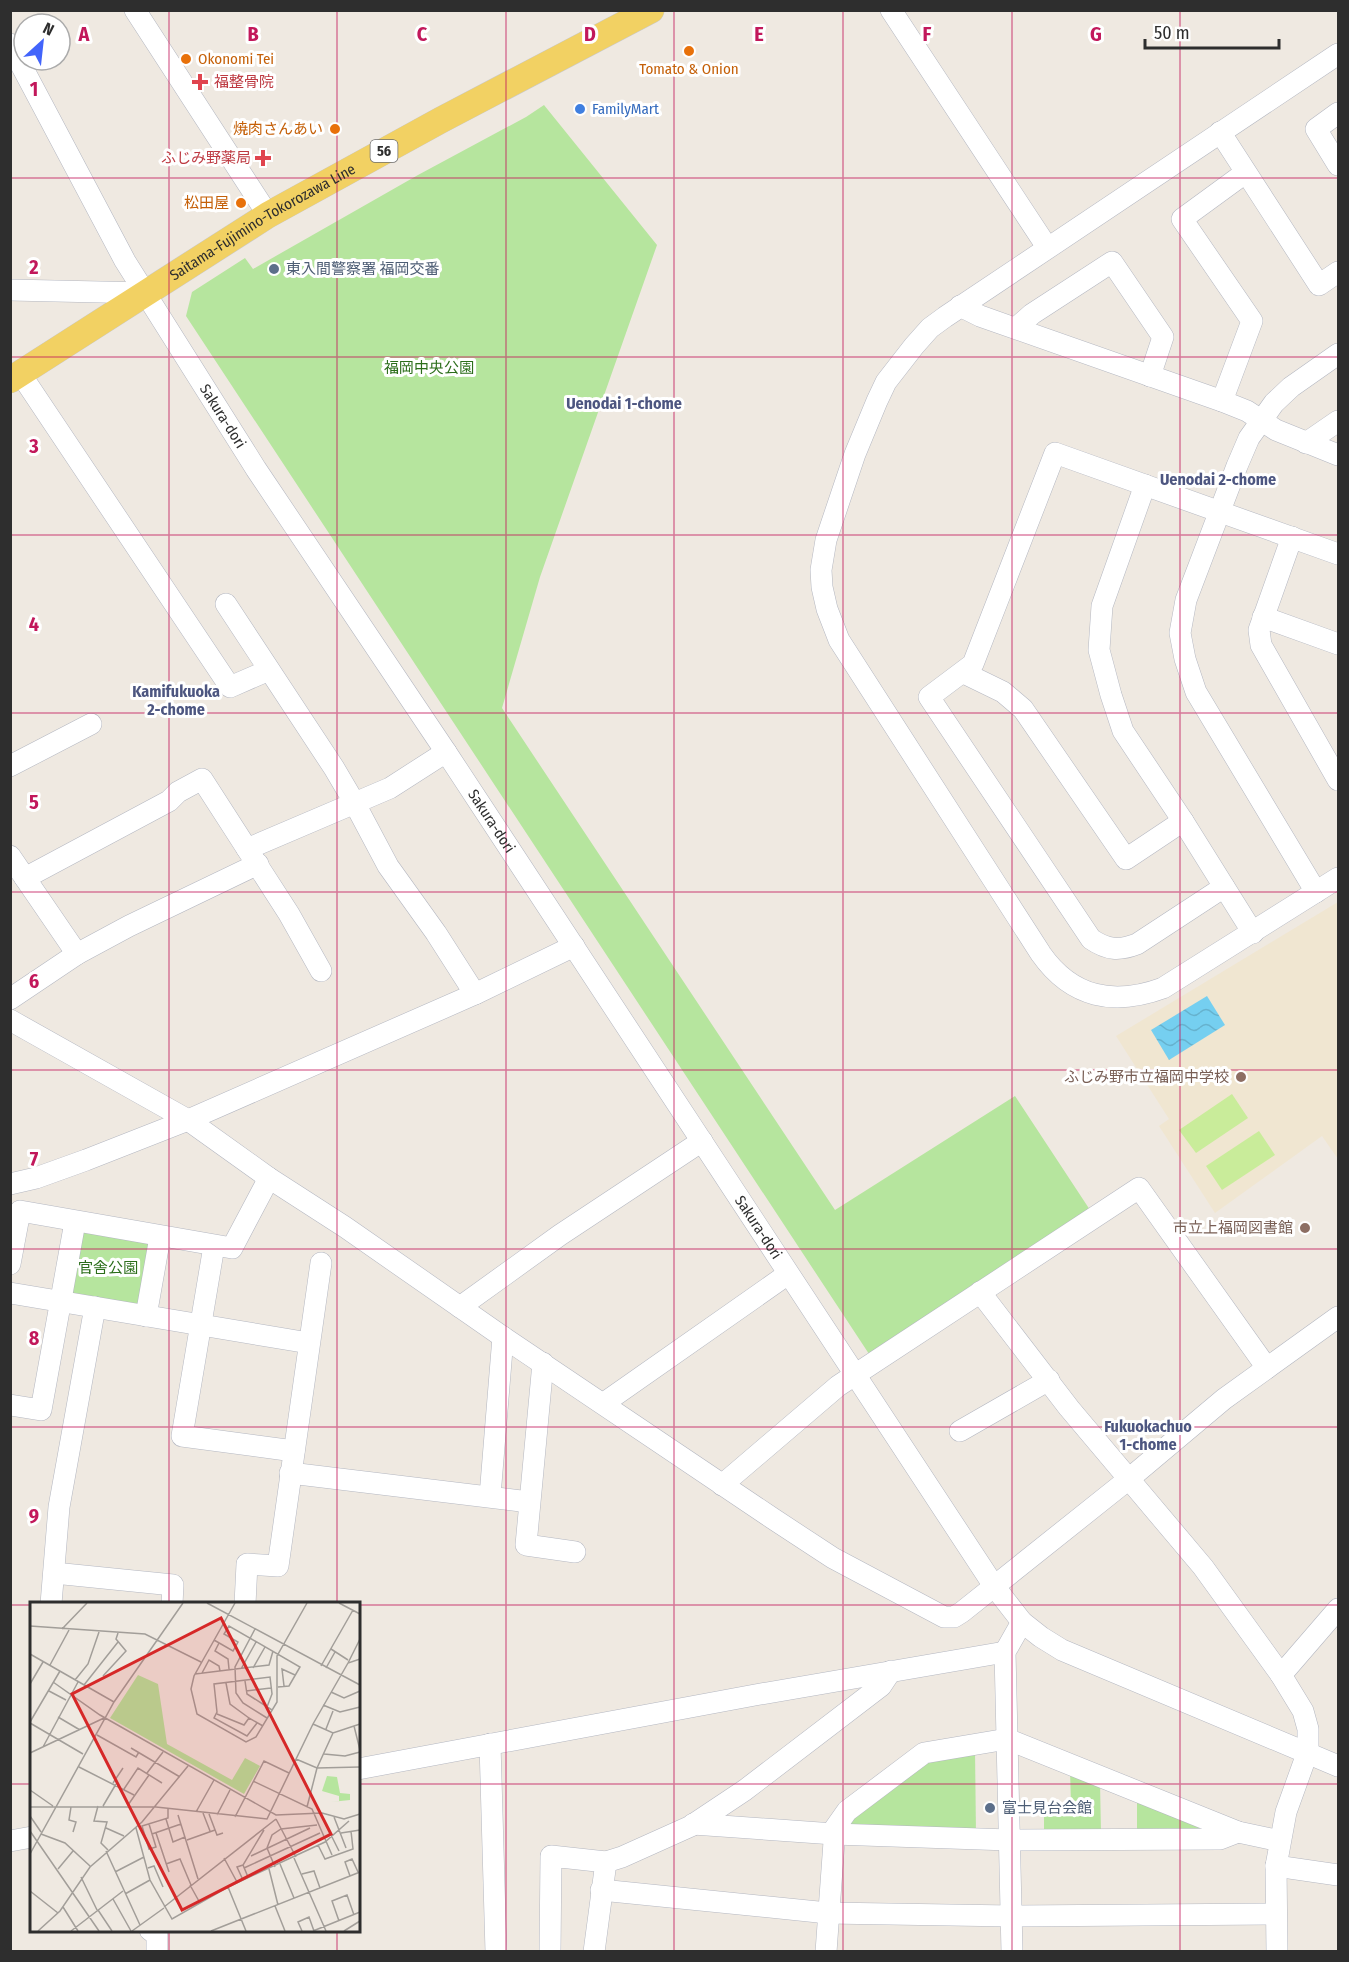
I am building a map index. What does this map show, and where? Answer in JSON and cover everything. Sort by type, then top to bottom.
[{"type":"main road","name":"Saitama-Fujimino-Tokorozawa Line","points":[[15,377],[268,215],[441,120],[651,10]]},
{"type":"street","points":[[135,10],[268,215]]},
{"type":"street","points":[[891,10],[1047,247]]},
{"type":"street","name":"Sakura-dori","points":[[10,44],[125,261],[256,469],[446,752],[994,1586],[1022,1622],[1062,1650],[1308,1751],[1338,1766]]},
{"type":"street","points":[[1338,54],[1047,247],[930,328],[886,382],[877,401],[840,494],[826,540],[821,570],[827,609],[840,640],[1041,954],[1050,966],[1073,985],[1088,993],[1108,997],[1142,995],[1162,988],[1338,878]]},
{"type":"street","points":[[1338,113],[1316,129],[1338,165]]},
{"type":"street","points":[[1220,132],[1318,285],[1338,272]]},
{"type":"street","points":[[1222,401],[1252,321],[1182,219],[1245,173]]},
{"type":"street","points":[[1016,328],[1032,314],[1112,262],[1163,337],[1150,376]]},
{"type":"street","points":[[10,290],[146,293]]},
{"type":"street","points":[[960,306],[980,316],[1222,401],[1247,411],[1276,430],[1338,455]]},
{"type":"street","points":[[1316,892],[1196,692],[1185,659],[1180,633],[1186,600],[1218,511],[1249,438],[1274,403],[1291,387],[1338,354]]},
{"type":"street","points":[[15,377],[230,687],[269,670]]},
{"type":"street","points":[[1306,443],[1338,421]]},
{"type":"street","points":[[1224,887],[1137,944],[1125,949],[1102,946],[1091,939],[929,697],[964,673],[973,664],[1055,453],[1338,554]]},
{"type":"street","points":[[1145,485],[1102,606],[1100,650],[1123,731],[1183,820],[1253,933]]},
{"type":"street","points":[[1292,537],[1258,630],[1261,645],[1338,780]]},
{"type":"street","points":[[226,604],[354,802],[387,866],[436,933],[475,994]]},
{"type":"street","points":[[1263,617],[1338,644]]},
{"type":"street","points":[[964,673],[1003,692],[1023,708],[1126,859],[1183,820]]},
{"type":"street","points":[[10,766],[91,724]]},
{"type":"street","points":[[10,999],[77,954],[354,802],[390,788],[446,752]]},
{"type":"street","points":[[25,878],[169,801],[178,792],[202,779],[253,857],[321,971]]},
{"type":"street","points":[[10,856],[77,954]]},
{"type":"street","points":[[10,1184],[76,1164],[188,1120],[475,994],[574,946]]},
{"type":"street","points":[[10,1020],[188,1120],[269,1178],[345,1227],[503,1337],[833,1558],[944,1617],[954,1617],[962,1612],[1130,1478],[1224,1399],[1338,1317]]},
{"type":"street","points":[[460,1307],[560,1235],[702,1142]]},
{"type":"street","points":[[10,1264],[15,1210],[232,1248],[269,1178]]},
{"type":"street","points":[[723,1485],[838,1386],[1138,1188],[1267,1368]]},
{"type":"street","points":[[10,1405],[41,1410],[75,1222]]},
{"type":"street","points":[[146,1316],[160,1236]]},
{"type":"street","points":[[214,1246],[182,1436],[294,1451]]},
{"type":"street","points":[[244,1602],[247,1564],[278,1566],[321,1263]]},
{"type":"street","points":[[604,1403],[788,1274]]},
{"type":"street","points":[[980,1292],[1070,1408],[1203,1567],[1281,1676],[1303,1711],[1308,1729],[1308,1751],[1286,1812],[1276,1866],[1277,1952]]},
{"type":"street","points":[[10,1293],[309,1343]]},
{"type":"street","points":[[51,1602],[59,1507],[95,1307]]},
{"type":"street","points":[[490,1496],[503,1337]]},
{"type":"street","points":[[543,1363],[526,1545],[575,1552]]},
{"type":"street","points":[[960,1431],[1049,1380]]},
{"type":"street","points":[[290,1473],[529,1502]]},
{"type":"street","points":[[54,1572],[173,1585],[172,1602]]},
{"type":"street","points":[[1281,1676],[1338,1609]]},
{"type":"street","points":[[1012,1952],[1005,1652],[1022,1622]]},
{"type":"street","points":[[360,1769],[1005,1652]]},
{"type":"street","points":[[550,1952],[551,1856],[606,1862],[622,1857],[693,1824],[745,1790],[811,1741],[881,1686],[891,1671]]},
{"type":"street","points":[[826,1952],[834,1834],[841,1817],[924,1753],[1007,1739],[1238,1832],[1280,1841]]},
{"type":"street","points":[[490,1744],[496,1952]]},
{"type":"street","points":[[693,1824],[834,1834],[1009,1840],[1220,1839],[1238,1832]]},
{"type":"street","points":[[10,1841],[30,1837]]},
{"type":"street","points":[[594,1952],[606,1862]]},
{"type":"street","points":[[1276,1866],[1338,1875]]},
{"type":"street","points":[[601,1890],[828,1913],[1011,1916],[1276,1914]]},
{"type":"street","points":[[152,1932],[156,1935],[156,1952]]},
{"type":"shaded area","name":"ふじみ野市立福岡中学校","points":[[1338,902],[1338,1159],[1322,1136],[1215,1213],[1159,1126],[1169,1119],[1116,1036]]},
{"type":"green space","name":"福岡中央公園","points":[[544,105],[657,245],[540,577],[502,708],[835,1210],[1015,1096],[1090,1210],[871,1357],[186,316],[192,292],[245,258],[253,269]]},
{"type":"green space","points":[[1232,1094],[1248,1118],[1196,1153],[1179,1130]]},
{"type":"green space","points":[[1259,1131],[1275,1155],[1222,1190],[1206,1166]]},
{"type":"green space","name":"官舎公園","points":[[85,1230],[153,1242],[140,1307],[74,1296],[69,1290],[79,1234]]},
{"type":"green space","points":[[975,1750],[976,1835],[850,1829],[849,1817],[925,1759]]},
{"type":"green space","points":[[1070,1769],[1100,1782],[1101,1833],[1044,1834],[1044,1804],[1071,1804]]},
{"type":"green space","points":[[1137,1796],[1215,1829],[1137,1833]]},
{"type":"water","points":[[1207,996],[1225,1025],[1169,1060],[1151,1030]]},
{"type":"place","name":"Tomato & Onion","points":[[689,51]]},
{"type":"place","name":"Okonomi Tei","points":[[186,59]]},
{"type":"place","name":"福整骨院","points":[[200,82]]},
{"type":"place","name":"FamilyMart","points":[[580,109]]},
{"type":"place","name":"焼肉さんあい","points":[[335,129]]},
{"type":"place","name":"ふじみ野薬局","points":[[263,158]]},
{"type":"place","name":"松田屋","points":[[241,203]]},
{"type":"place","name":"東入間警察署 福岡交番","points":[[274,269]]},
{"type":"place","name":"ふじみ野市立福岡中学校","points":[[1241,1077]]},
{"type":"place","name":"市立上福岡図書館","points":[[1305,1228]]},
{"type":"place","name":"富士見台会館","points":[[990,1808]]},
{"type":"district","name":"Uenodai 1-chome","points":[[624,403]]},
{"type":"district","name":"Uenodai 2-chome","points":[[1218,479]]},
{"type":"district","name":"Kamifukuoka 2-chome","points":[[176,700]]},
{"type":"district","name":"Fukuokachuo 1-chome","points":[[1148,1435]]}]
